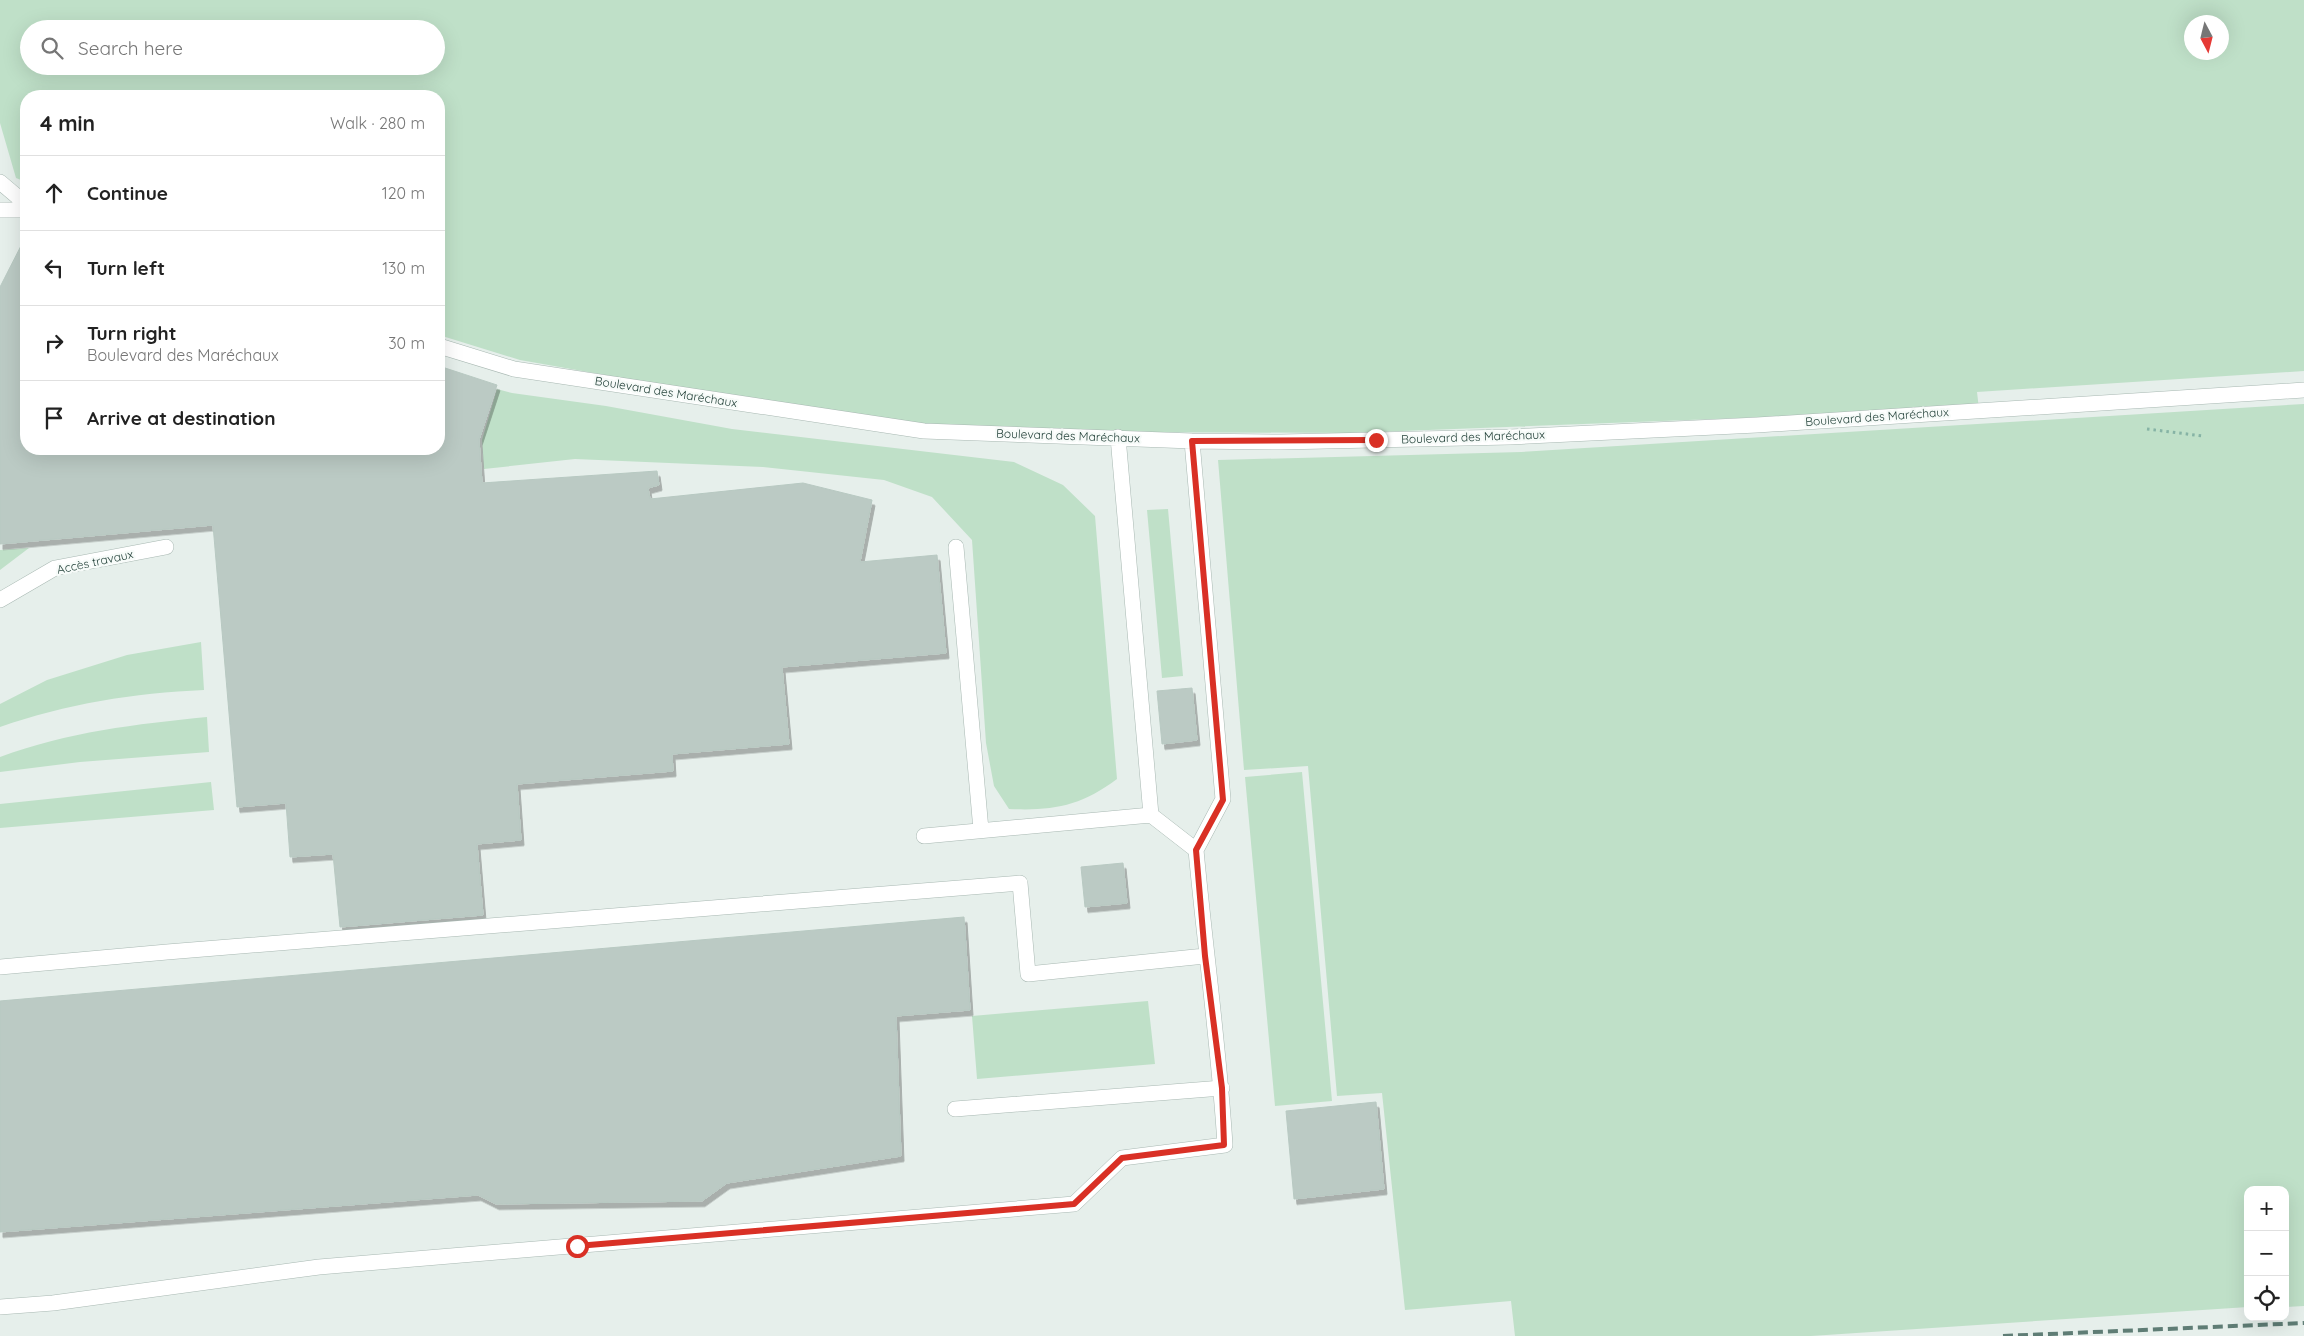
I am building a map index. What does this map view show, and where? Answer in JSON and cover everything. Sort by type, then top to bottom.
[{"type":"street","points":[[0,182],[20,199]]},
{"type":"street","points":[[0,210],[20,210]]},
{"type":"street","name":"Boulevard des Maréchaux","points":[[445,348],[514,369],[924,431],[1192,441],[1281,442],[1510,437],[1757,425],[2304,390]]},
{"type":"street","points":[[1118,437],[1151,815]]},
{"type":"street","points":[[0,1307],[53,1303],[319,1267],[1074,1204],[1122,1158],[1224,1145],[1222,1088],[1205,956],[1196,850],[1223,800],[1192,441]]},
{"type":"street","name":"Accès travaux","points":[[0,600],[55,568],[166,547]]},
{"type":"street","points":[[956,547],[981,830]]},
{"type":"street","points":[[924,836],[1151,815],[1196,850]]},
{"type":"street","points":[[0,967],[1020,884],[1028,974],[1205,956]]},
{"type":"street","points":[[955,1109],[1222,1088]]},
{"type":"green space","points":[[0,0],[2304,0],[2304,371],[1977,392],[1979,409],[1350,433],[924,431],[520,360],[445,337],[445,90],[20,90],[20,180],[16,178],[0,123]]},
{"type":"green space","points":[[497,389],[512,393],[606,406],[732,429],[1014,462],[1063,485],[1095,516],[1117,779],[1091,795],[1066,805],[1039,809],[1009,809],[994,786],[986,743],[972,540],[932,497],[884,480],[763,467],[575,459],[484,469],[482,440]]},
{"type":"green space","points":[[2304,404],[2304,1306],[2289,1307],[2289,1186],[2244,1186],[2244,1307],[1811,1336],[1515,1336],[1511,1301],[1405,1310],[1382,1093],[1337,1096],[1308,766],[1244,770],[1218,460],[1521,452]]},
{"type":"green space","points":[[1168,509],[1183,676],[1162,678],[1147,510]]},
{"type":"green space","points":[[29,548],[0,570],[0,550]]},
{"type":"green space","points":[[201,642],[204,690],[100,701],[50,712],[0,727],[0,704],[47,680],[127,655]]},
{"type":"green space","points":[[207,717],[209,752],[80,762],[0,772],[0,757],[51,741],[128,726]]},
{"type":"green space","points":[[1302,772],[1332,1101],[1275,1106],[1245,777]]},
{"type":"green space","points":[[211,782],[214,810],[0,828],[0,804]]},
{"type":"green space","points":[[1148,1001],[1155,1064],[977,1079],[972,1016]]},
{"type":"building","points":[[20,248],[20,455],[445,455],[445,368],[497,385],[479,440],[482,483],[657,471],[659,485],[648,488],[650,499],[803,483],[872,500],[860,562],[937,555],[946,653],[782,667],[789,744],[672,754],[673,771],[517,784],[521,840],[477,844],[483,915],[340,927],[333,854],[290,857],[286,803],[237,807],[213,525],[0,544],[0,287]]},
{"type":"building","points":[[1192,688],[1197,740],[1162,744],[1157,691]]},
{"type":"building","points":[[1123,863],[1127,903],[1085,907],[1081,867]]},
{"type":"building","points":[[964,917],[970,1010],[896,1016],[901,1156],[727,1183],[702,1201],[496,1204],[478,1195],[0,1232],[0,1001]]},
{"type":"building","points":[[1376,1102],[1384,1189],[1294,1199],[1286,1111]]},
{"type":"railway","points":[[2003,1336],[2304,1323]]},
{"type":"route","points":[[577,1246],[1074,1204],[1122,1158],[1224,1145],[1222,1088],[1205,956],[1196,850],[1223,800],[1192,441],[1376,440]]}]
